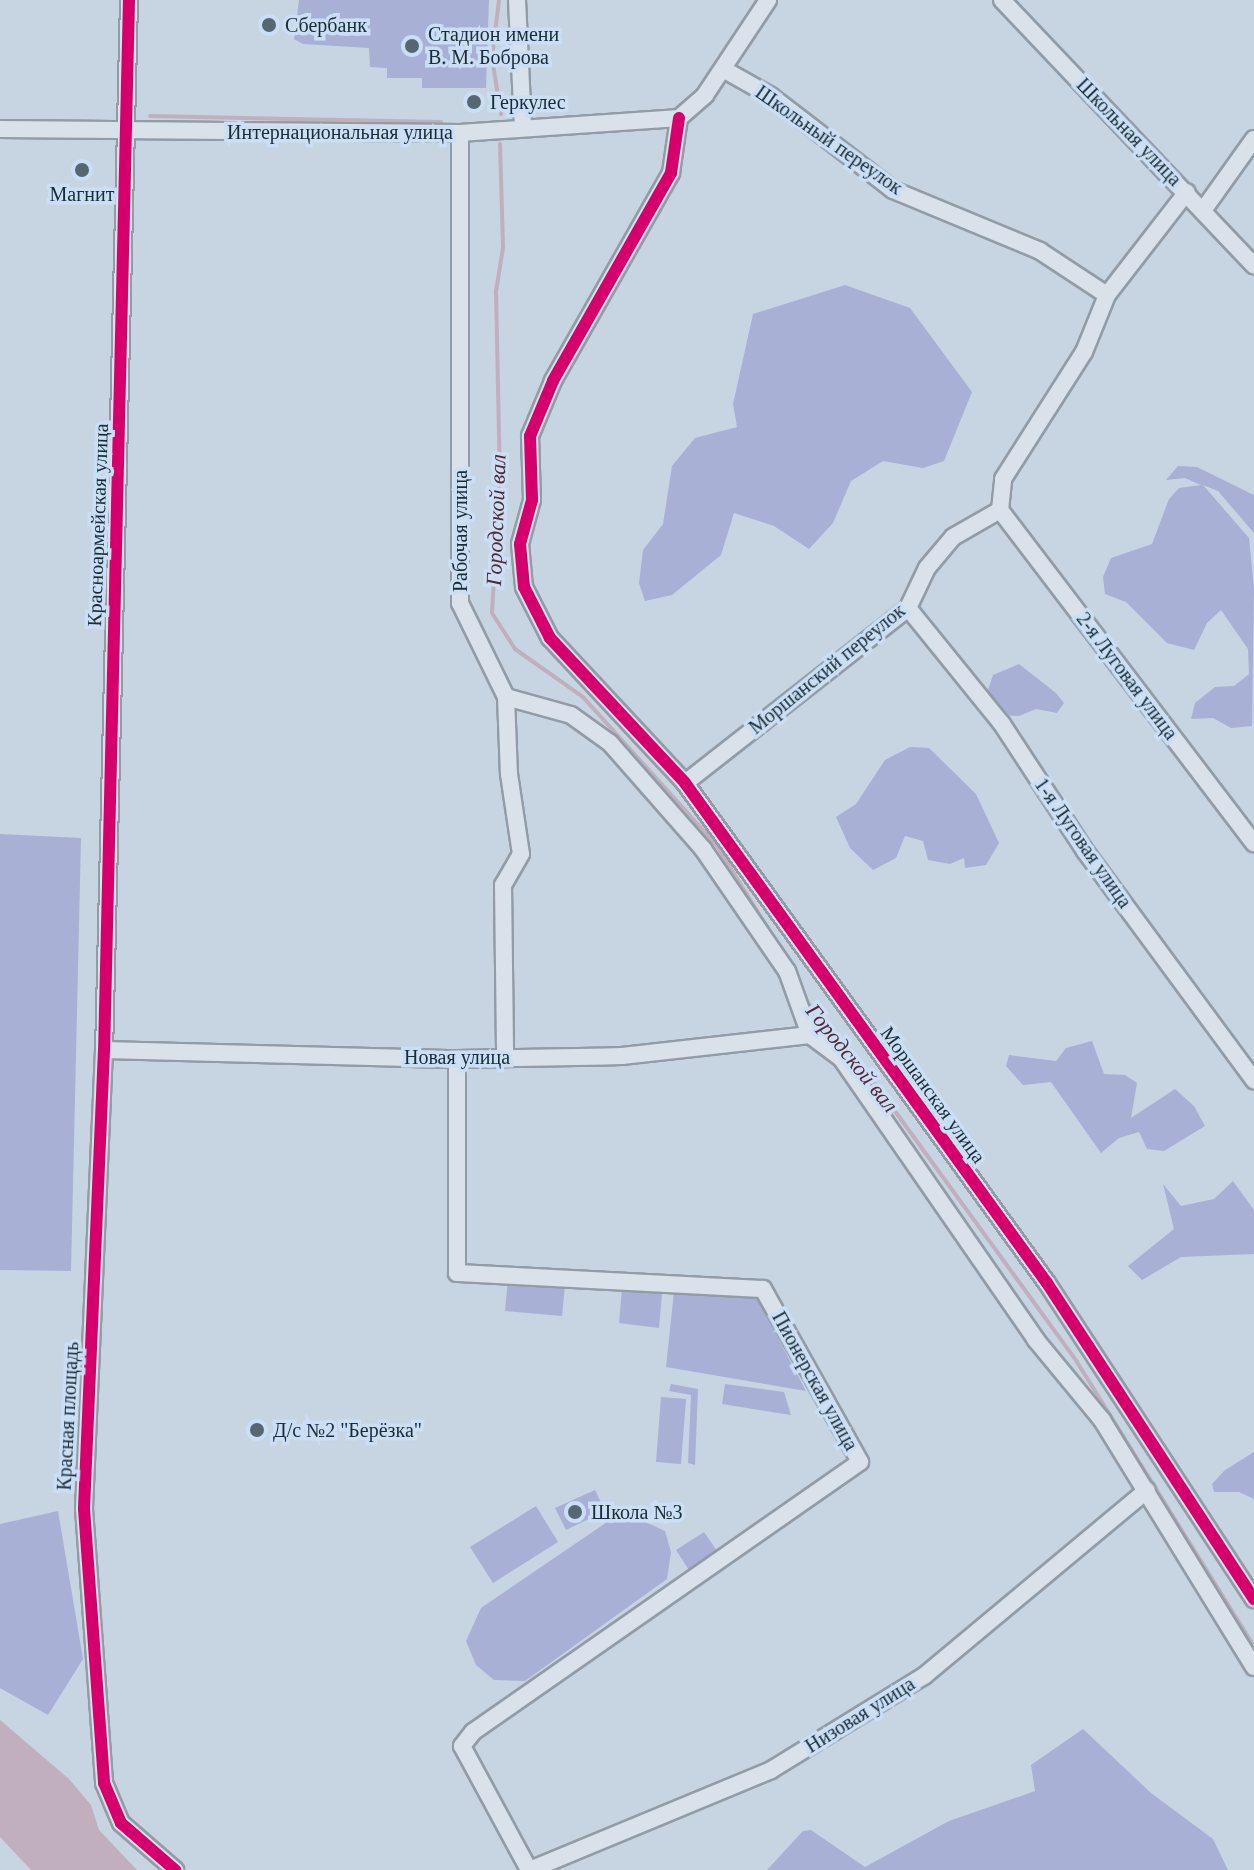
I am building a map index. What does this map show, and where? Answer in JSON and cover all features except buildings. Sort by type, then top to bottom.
[{"type":"street","name":"Красноармейская улица","points":[[104,1050],[129,0]]},
{"type":"street","points":[[517,0],[523,125]]},
{"type":"street","points":[[679,118],[705,95],[768,0]]},
{"type":"street","name":"Школьная улица","points":[[1002,0],[1204,209],[1254,266]]},
{"type":"street","name":"Школьный переулок","points":[[723,69],[771,96],[893,190],[1040,251],[1107,295]]},
{"type":"street","name":"Интернациональная улица","points":[[0,129],[460,133],[523,125],[679,118]]},
{"type":"street","name":"Моршанская улица","points":[[679,118],[671,173],[553,381],[530,436],[532,500],[520,544],[524,587],[550,638],[685,783],[1047,1283],[1254,1599]]},
{"type":"street","name":"Рабочая улица","points":[[460,133],[460,603],[506,697],[509,774],[521,854],[503,885],[505,1057]]},
{"type":"street","points":[[1204,209],[1254,139]]},
{"type":"street","points":[[1000,510],[1003,479],[1084,352],[1107,295],[1187,192]]},
{"type":"street","name":"Моршанский переулок","points":[[685,783],[908,608],[927,568],[953,537],[1000,510]]},
{"type":"street","name":"2-я Луговая улица","points":[[1000,510],[1254,843]]},
{"type":"street","name":"1-я Луговая улица","points":[[908,608],[1002,724],[1085,851],[1254,1080]]},
{"type":"street","points":[[506,697],[571,715],[610,743],[703,849],[787,971],[810,1035],[841,1058],[1147,1490],[1254,1667]]},
{"type":"street","name":"Новая улица","points":[[104,1050],[457,1059],[622,1056],[810,1035]]},
{"type":"street","name":"Красная площадь","points":[[104,1050],[84,1509],[104,1783],[121,1823],[175,1870]]},
{"type":"street","name":"Пионерская улица","points":[[457,1059],[457,1273],[763,1289],[860,1462],[473,1732],[462,1746],[529,1870]]},
{"type":"street","name":"Низовая улица","points":[[529,1870],[771,1770],[911,1684],[1147,1490]]},
{"type":"shaded area","name":"Стадион имени В. М. Боброва","points":[[299,0],[489,0],[486,88],[422,88],[422,78],[387,78],[387,68],[370,67],[369,48],[303,44],[294,39]]},
{"type":"shaded area","points":[[845,285],[910,308],[972,392],[944,461],[923,468],[883,461],[851,481],[833,523],[809,549],[774,526],[734,513],[721,555],[672,595],[645,601],[639,583],[643,550],[663,524],[672,466],[695,438],[737,427],[733,404],[753,314]]},
{"type":"shaded area","points":[[1178,466],[1197,467],[1254,495],[1254,533],[1218,491],[1203,485],[1249,538],[1254,589],[1252,726],[1231,728],[1213,718],[1191,719],[1195,703],[1215,687],[1234,686],[1249,674],[1248,649],[1221,610],[1207,623],[1194,650],[1167,643],[1126,602],[1105,594],[1103,577],[1111,558],[1152,544],[1169,499],[1179,488],[1201,485],[1185,478],[1166,480]]},
{"type":"shaded area","points":[[1019,664],[1064,703],[1057,713],[1036,709],[1019,716],[1003,715],[987,693],[993,675]]},
{"type":"shaded area","points":[[910,747],[929,748],[976,794],[999,843],[986,865],[965,868],[964,858],[950,864],[928,860],[923,841],[905,836],[896,858],[873,870],[850,848],[836,817],[856,804],[885,760]]},
{"type":"shaded area","points":[[0,834],[81,838],[71,1271],[0,1270]]},
{"type":"shaded area","points":[[1092,1041],[1104,1074],[1125,1075],[1137,1083],[1131,1118],[1175,1089],[1194,1106],[1205,1126],[1164,1151],[1147,1149],[1139,1132],[1119,1138],[1101,1153],[1051,1082],[1023,1085],[1006,1066],[1009,1055],[1056,1061],[1066,1048]]},
{"type":"shaded area","points":[[1233,1181],[1254,1210],[1254,1254],[1181,1257],[1142,1280],[1128,1266],[1174,1229],[1163,1184],[1181,1206],[1214,1199]]},
{"type":"shaded area","points":[[508,1279],[565,1285],[562,1316],[505,1311]]},
{"type":"shaded area","points":[[622,1289],[662,1293],[659,1328],[619,1323]]},
{"type":"shaded area","points":[[674,1292],[757,1298],[806,1391],[666,1367]]},
{"type":"shaded area","points":[[671,1384],[698,1389],[695,1465],[688,1463],[691,1395],[669,1391]]},
{"type":"shaded area","points":[[725,1384],[784,1392],[791,1415],[722,1404]]},
{"type":"shaded area","points":[[661,1397],[686,1399],[681,1464],[656,1462]]},
{"type":"shaded area","points":[[1254,1452],[1254,1499],[1239,1492],[1214,1492],[1212,1484],[1225,1470]]},
{"type":"shaded area","points":[[595,1490],[605,1511],[566,1530],[555,1508]]},
{"type":"shaded area","points":[[536,1506],[558,1542],[493,1583],[470,1547]]},
{"type":"shaded area","points":[[58,1511],[83,1659],[48,1715],[0,1688],[0,1524]]},
{"type":"shaded area","points":[[630,1515],[665,1531],[671,1552],[667,1579],[525,1681],[494,1680],[476,1665],[466,1641],[481,1608],[613,1518]]},
{"type":"shaded area","points":[[704,1532],[717,1551],[689,1570],[676,1550]]},
{"type":"shaded area","points":[[0,1720],[69,1779],[91,1805],[99,1830],[137,1870],[31,1870],[0,1837]]},
{"type":"shaded area","points":[[1083,1729],[1151,1793],[1213,1839],[1228,1870],[767,1870],[803,1831],[811,1830],[865,1867],[949,1821],[1035,1791],[1031,1765]]},
{"type":"waterway","name":"Городской вал","points":[[499,0],[492,58],[501,114]]},
{"type":"waterway","points":[[150,116],[441,122]]},
{"type":"waterway","name":"Городской вал","points":[[500,144],[503,248],[496,291],[500,481],[492,613],[515,649],[583,697],[717,846],[778,945]]},
{"type":"waterway","name":"Городской вал","points":[[805,1000],[852,1052],[1077,1362],[1254,1646]]},
{"type":"cycle path","points":[[129,0],[104,1050],[84,1509],[104,1783],[121,1823],[175,1870]]},
{"type":"cycle path","points":[[679,118],[671,173],[553,381],[530,436],[532,500],[520,544],[524,587],[550,638],[685,783],[1047,1283],[1254,1599]]},
{"type":"place","name":"Сбербанк","points":[[269,25]]},
{"type":"place","name":"Стадион имени В. М. Боброва","points":[[412,46]]},
{"type":"place","name":"Геркулес","points":[[474,102]]},
{"type":"place","name":"Магнит","points":[[82,170]]},
{"type":"place","name":"Д/с №2 \"Берёзка\"","points":[[257,1430]]},
{"type":"place","name":"Школа №3","points":[[575,1512]]}]
